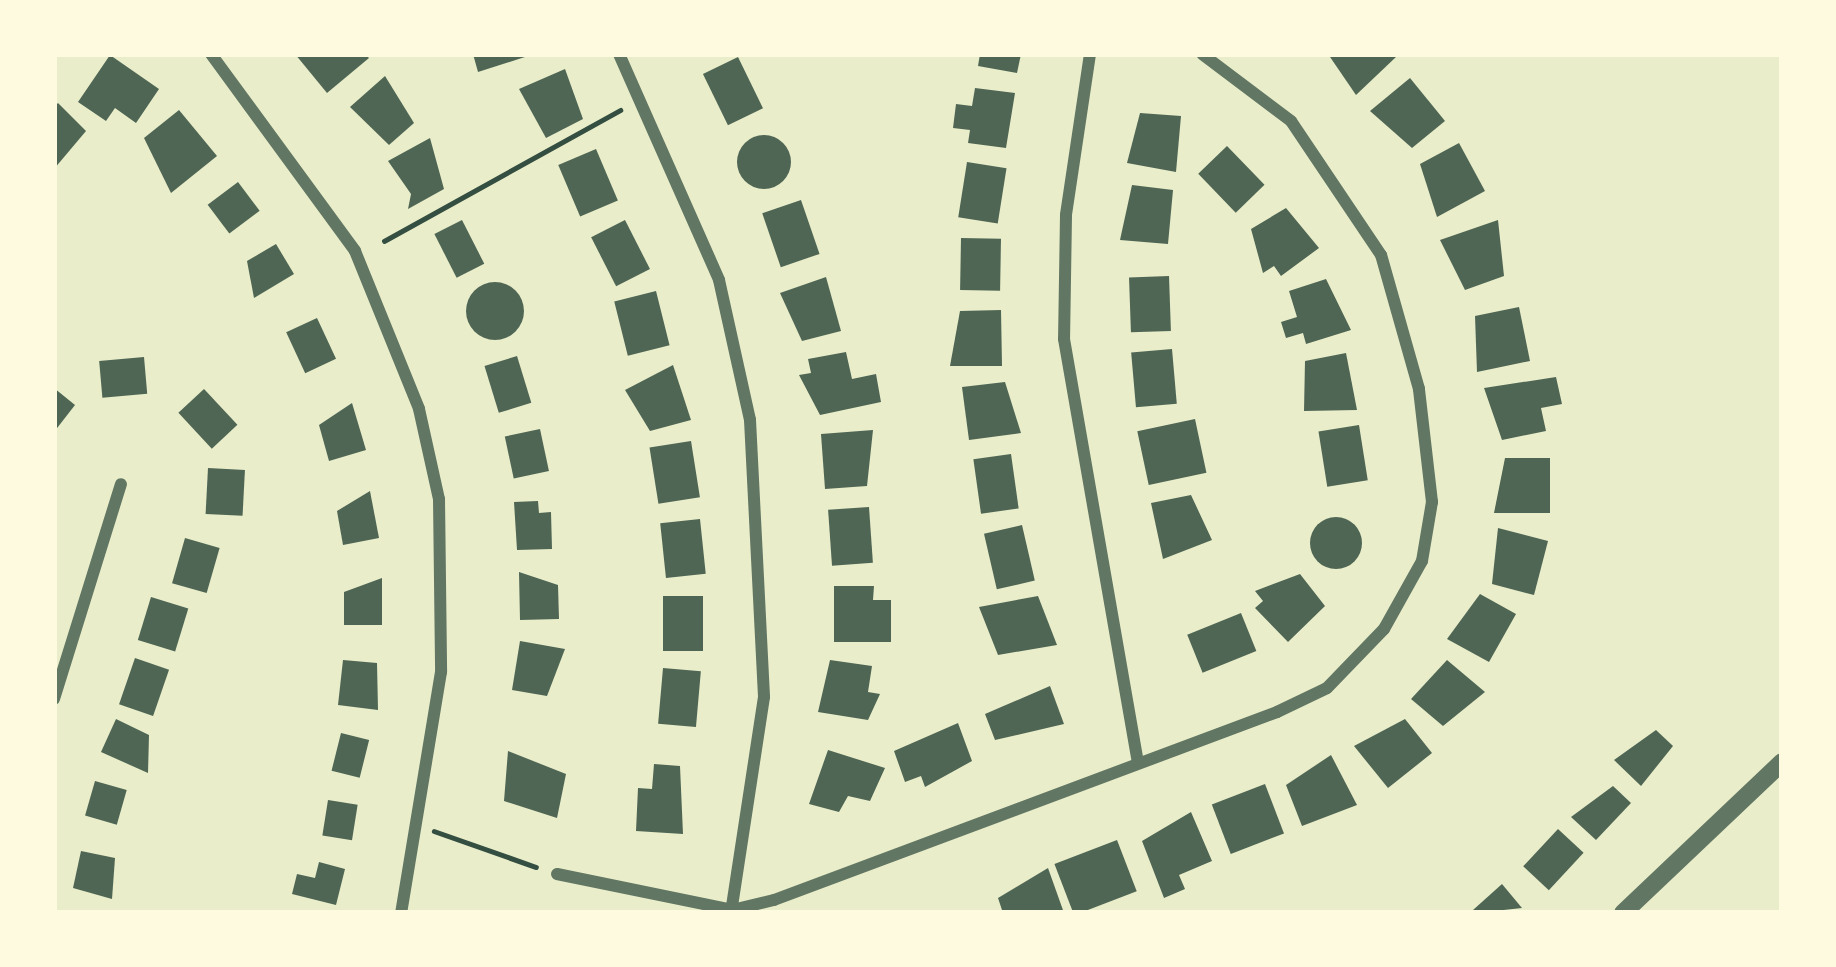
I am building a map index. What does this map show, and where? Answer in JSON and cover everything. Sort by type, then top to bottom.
[{"type":"street","points":[[211,54],[355,251],[419,409],[448,592],[401,913]]},
{"type":"street","points":[[619,54],[719,280],[764,532],[764,697],[731,911]]},
{"type":"street","points":[[1090,54],[1066,215],[1064,339],[1138,762]]},
{"type":"street","points":[[557,874],[731,911],[1327,688],[1394,612],[1421,561],[1432,502],[1419,389],[1381,255],[1291,121],[1202,54]]},
{"type":"street","points":[[54,699],[122,484]]},
{"type":"street","points":[[1623,913],[1782,762]]},
{"type":"path","points":[[384,241],[641,98]]},
{"type":"path","points":[[417,825],[557,874]]},
{"type":"building","points":[[295,54],[365,54],[369,58],[327,93]]},
{"type":"building","points":[[473,54],[531,54],[531,55],[478,72]]},
{"type":"building","points":[[980,54],[1021,54],[1017,73],[978,66]]},
{"type":"building","points":[[1328,54],[1393,54],[1396,57],[1356,95]]},
{"type":"building","points":[[110,55],[159,89],[136,123],[115,108],[106,121],[78,102]]},
{"type":"building","points":[[738,57],[763,108],[728,125],[703,74]]},
{"type":"building","points":[[565,69],[583,119],[546,138],[519,89]]},
{"type":"building","points":[[385,76],[414,123],[389,145],[350,107]]},
{"type":"building","points":[[1410,78],[1445,121],[1412,148],[1370,111]]},
{"type":"building","points":[[975,88],[1015,93],[1006,148],[968,143],[970,130],[953,128],[956,104],[972,106]]},
{"type":"building","points":[[58,103],[86,131],[54,169],[54,107]]},
{"type":"building","points":[[179,110],[217,156],[171,193],[144,138]]},
{"type":"building","points":[[1140,113],[1181,116],[1176,172],[1127,163]]},
{"type":"building","points":[[764,135],[783,143],[791,162],[783,181],[764,189],[745,181],[737,162],[745,143]]},
{"type":"building","points":[[430,138],[444,189],[408,209],[411,194],[388,161]]},
{"type":"building","points":[[1459,143],[1485,191],[1437,217],[1420,164]]},
{"type":"building","points":[[1227,146],[1265,185],[1236,213],[1198,174]]},
{"type":"building","points":[[596,149],[618,201],[580,217],[558,165]]},
{"type":"building","points":[[967,162],[1007,168],[998,224],[958,217]]},
{"type":"building","points":[[238,182],[260,211],[229,234],[208,205]]},
{"type":"building","points":[[1132,185],[1173,190],[1168,244],[1120,240]]},
{"type":"building","points":[[801,200],[820,254],[781,267],[762,213]]},
{"type":"building","points":[[1286,208],[1319,248],[1281,276],[1274,266],[1263,273],[1251,229]]},
{"type":"building","points":[[462,220],[484,264],[457,278],[434,234]]},
{"type":"building","points":[[625,220],[650,269],[616,286],[591,237]]},
{"type":"building","points":[[1498,220],[1504,276],[1465,290],[1440,240]]},
{"type":"building","points":[[961,238],[1001,239],[1000,291],[960,290]]},
{"type":"building","points":[[276,244],[294,274],[254,298],[247,261]]},
{"type":"building","points":[[1169,276],[1171,331],[1131,332],[1129,277]]},
{"type":"building","points":[[826,277],[841,331],[802,341],[780,293]]},
{"type":"building","points":[[1326,279],[1351,330],[1306,344],[1303,333],[1286,338],[1281,322],[1297,317],[1289,291]]},
{"type":"building","points":[[495,282],[515,291],[524,311],[515,331],[495,340],[475,331],[466,311],[475,291]]},
{"type":"building","points":[[656,291],[670,345],[628,356],[614,301]]},
{"type":"building","points":[[1519,307],[1530,361],[1477,372],[1475,316]]},
{"type":"building","points":[[1001,310],[1002,366],[950,366],[960,311]]},
{"type":"building","points":[[317,318],[336,359],[305,373],[286,332]]},
{"type":"building","points":[[1172,349],[1177,404],[1136,407],[1131,353]]},
{"type":"building","points":[[846,352],[852,379],[876,374],[881,402],[820,415],[799,375],[811,373],[808,359]]},
{"type":"building","points":[[1346,353],[1357,410],[1304,411],[1305,361]]},
{"type":"building","points":[[517,356],[531,403],[499,413],[484,366]]},
{"type":"building","points":[[144,357],[147,394],[102,398],[99,361]]},
{"type":"building","points":[[673,365],[691,420],[650,431],[625,390]]},
{"type":"building","points":[[1556,377],[1562,404],[1541,408],[1546,431],[1502,440],[1484,388]]},
{"type":"building","points":[[1005,382],[1021,433],[969,440],[962,387]]},
{"type":"building","points":[[54,388],[75,405],[54,432]]},
{"type":"building","points":[[204,389],[237,425],[212,449],[178,413]]},
{"type":"building","points":[[352,403],[366,450],[329,461],[319,425]]},
{"type":"building","points":[[1195,419],[1206,473],[1149,485],[1137,431]]},
{"type":"building","points":[[1359,425],[1368,480],[1327,487],[1319,431]]},
{"type":"building","points":[[540,429],[549,471],[514,479],[505,436]]},
{"type":"building","points":[[873,430],[867,486],[825,489],[821,434]]},
{"type":"building","points":[[691,441],[700,497],[658,504],[650,448]]},
{"type":"building","points":[[1011,454],[1019,508],[981,514],[973,459]]},
{"type":"building","points":[[1505,458],[1550,458],[1550,513],[1494,513]]},
{"type":"building","points":[[208,468],[245,470],[243,516],[206,514]]},
{"type":"building","points":[[370,491],[379,538],[343,545],[337,511]]},
{"type":"building","points":[[1191,495],[1212,540],[1163,559],[1151,503]]},
{"type":"building","points":[[538,501],[539,513],[551,512],[552,549],[517,550],[514,502]]},
{"type":"building","points":[[869,507],[873,563],[832,566],[828,510]]},
{"type":"building","points":[[1336,517],[1355,524],[1362,543],[1355,562],[1336,569],[1317,562],[1310,543],[1317,524]]},
{"type":"building","points":[[700,519],[706,574],[666,578],[660,523]]},
{"type":"building","points":[[1022,525],[1035,581],[997,589],[984,534]]},
{"type":"building","points":[[1498,528],[1548,541],[1534,595],[1492,584]]},
{"type":"building","points":[[185,538],[220,548],[207,593],[172,583]]},
{"type":"building","points":[[519,572],[558,585],[559,619],[520,620]]},
{"type":"building","points":[[1300,574],[1325,606],[1288,642],[1255,608],[1263,601],[1255,591]]},
{"type":"building","points":[[382,578],[382,625],[344,625],[344,592]]},
{"type":"building","points":[[834,586],[874,586],[873,600],[891,600],[891,642],[834,642]]},
{"type":"building","points":[[1480,594],[1516,614],[1489,662],[1447,639]]},
{"type":"building","points":[[663,596],[703,596],[703,651],[663,651]]},
{"type":"building","points":[[1038,596],[1057,645],[998,655],[979,607]]},
{"type":"building","points":[[151,597],[188,608],[175,651],[138,640]]},
{"type":"building","points":[[1241,613],[1256,651],[1203,673],[1187,635]]},
{"type":"building","points":[[520,641],[565,649],[547,696],[512,690]]},
{"type":"building","points":[[135,658],[169,670],[153,716],[119,704]]},
{"type":"building","points":[[343,660],[377,663],[378,710],[338,705]]},
{"type":"building","points":[[830,660],[872,666],[868,692],[880,694],[868,720],[818,712]]},
{"type":"building","points":[[1447,660],[1485,692],[1443,726],[1411,699]]},
{"type":"building","points":[[663,668],[701,671],[696,727],[658,724]]},
{"type":"building","points":[[1050,686],[1064,724],[995,740],[985,714]]},
{"type":"building","points":[[116,719],[149,735],[148,773],[101,752]]},
{"type":"building","points":[[1405,719],[1432,753],[1388,788],[1354,746]]},
{"type":"building","points":[[958,723],[972,761],[925,787],[921,776],[905,782],[894,751]]},
{"type":"building","points":[[1656,730],[1673,746],[1641,786],[1614,760]]},
{"type":"building","points":[[341,733],[369,740],[360,778],[332,771]]},
{"type":"building","points":[[828,750],[885,768],[870,801],[848,796],[839,812],[809,804]]},
{"type":"building","points":[[508,751],[566,774],[557,818],[504,801]]},
{"type":"building","points":[[1331,755],[1357,805],[1302,826],[1286,785]]},
{"type":"building","points":[[654,764],[680,766],[683,834],[636,831],[638,788],[652,789]]},
{"type":"building","points":[[95,781],[127,790],[117,825],[85,816]]},
{"type":"building","points":[[1265,784],[1284,833],[1231,854],[1212,804]]},
{"type":"building","points":[[1613,786],[1631,803],[1596,840],[1571,817]]},
{"type":"building","points":[[328,800],[358,805],[352,840],[322,836]]},
{"type":"building","points":[[1191,812],[1212,861],[1179,875],[1185,889],[1164,898],[1142,841]]},
{"type":"building","points":[[1558,829],[1584,853],[1549,890],[1523,866]]},
{"type":"building","points":[[1117,840],[1137,891],[1073,913],[1054,864]]},
{"type":"building","points":[[81,851],[115,858],[112,899],[73,888]]},
{"type":"building","points":[[319,862],[345,869],[336,905],[292,894],[297,874],[315,878]]},
{"type":"building","points":[[1048,868],[1064,913],[1003,913],[998,898]]},
{"type":"building","points":[[1502,884],[1522,908],[1473,910]]}]
